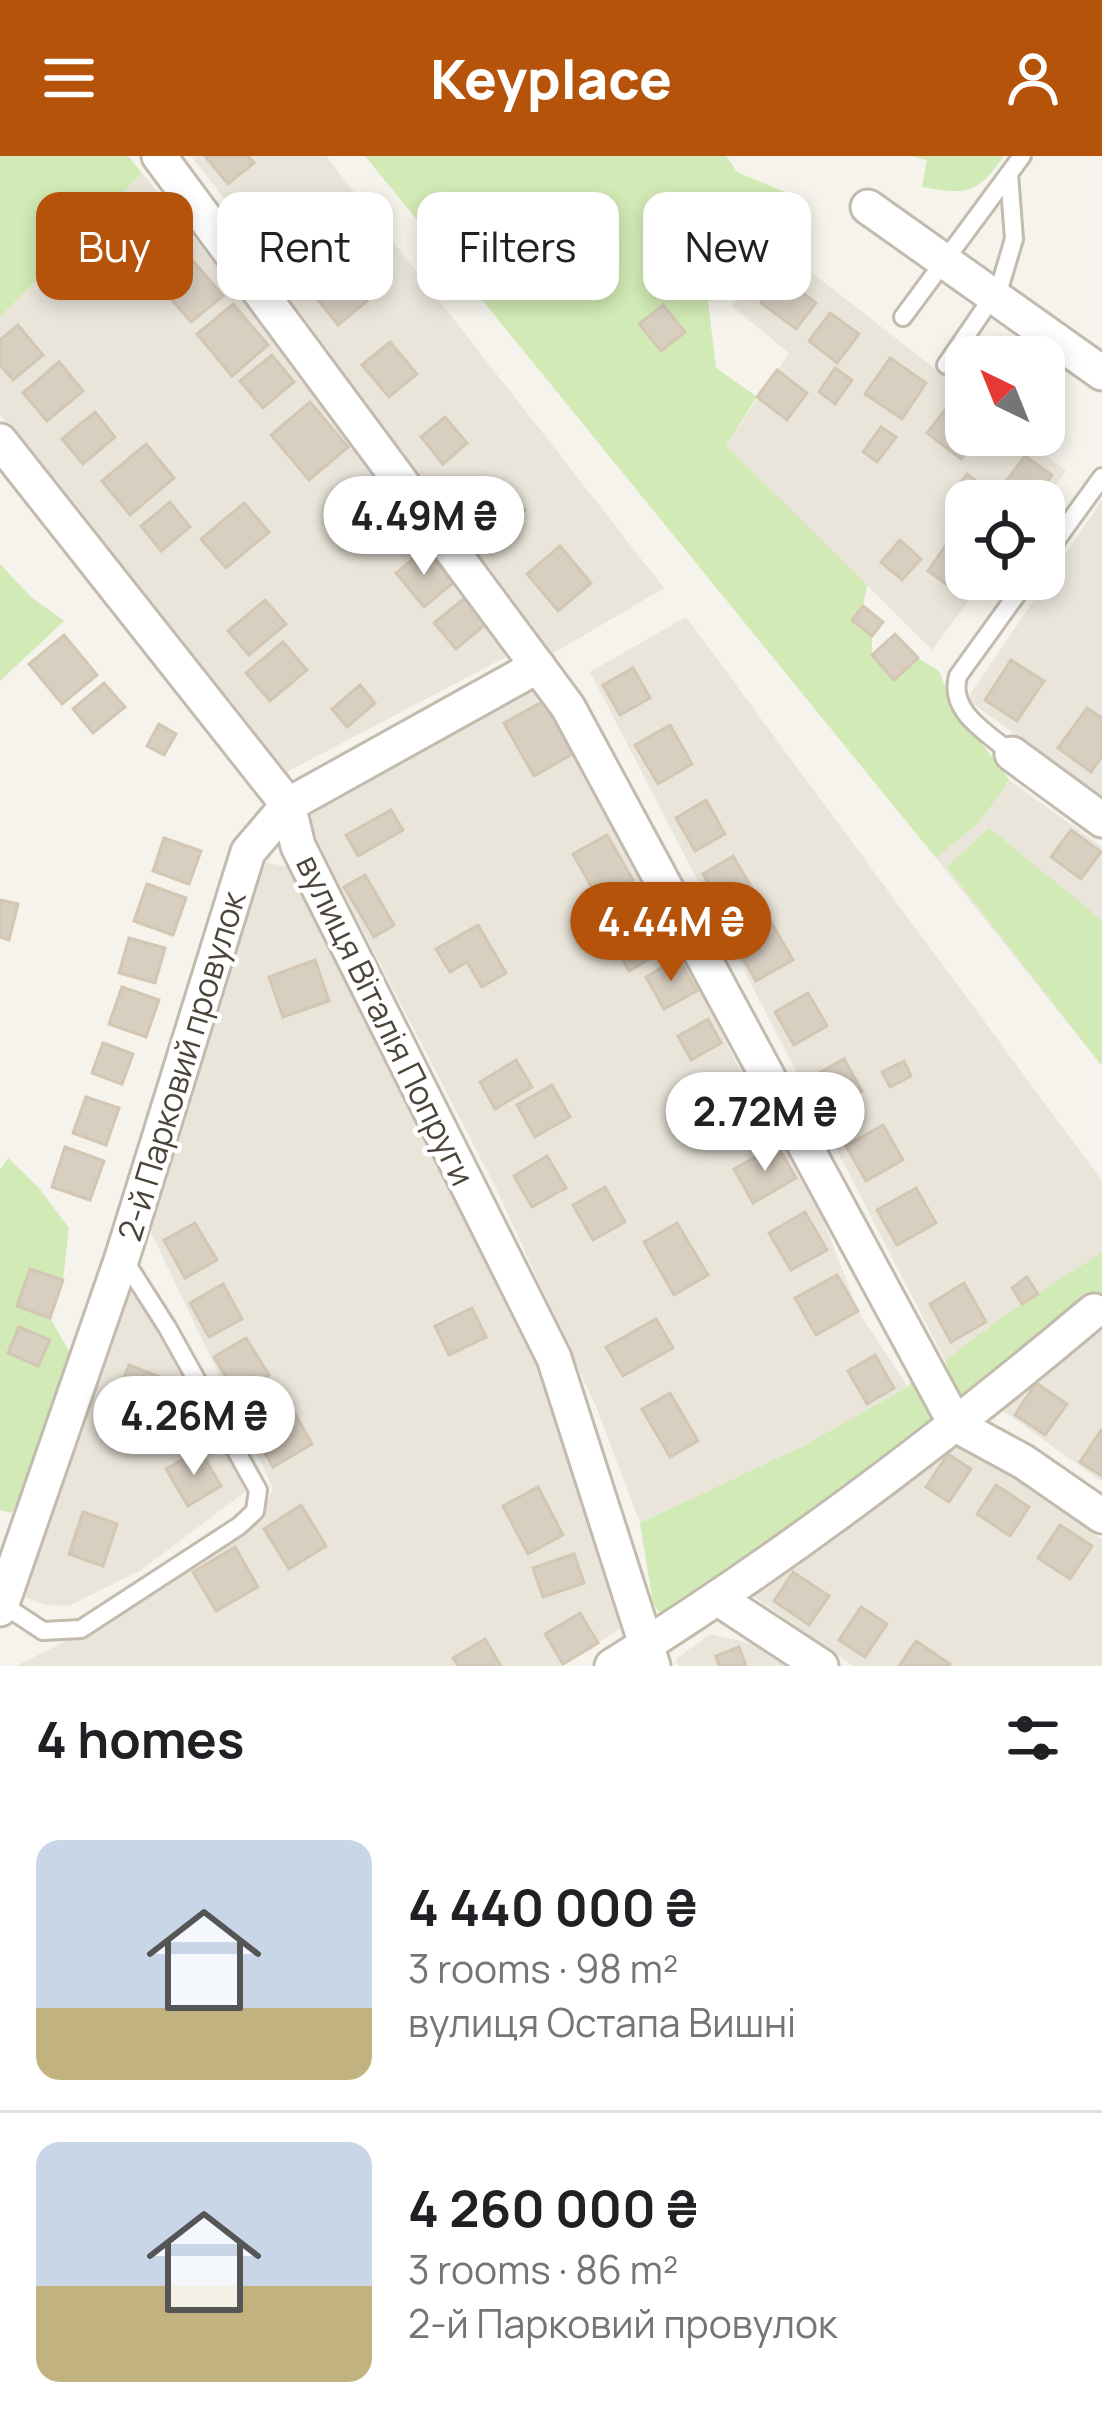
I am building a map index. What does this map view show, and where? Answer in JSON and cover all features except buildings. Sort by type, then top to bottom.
[{"type":"street","points":[[165,162],[568,707],[956,1425],[1024,1462],[1102,1516]]},
{"type":"street","points":[[868,207],[1102,373]]},
{"type":"street","name":"вулиця Віталія Попруги","points":[[0,441],[288,805],[298,846],[554,1358],[650,1655]]},
{"type":"street","name":"2-й Парковий провулок","points":[[1,1606],[122,1258],[248,852],[288,805],[538,666]]},
{"type":"street","points":[[1012,754],[1102,820]]},
{"type":"street","points":[[612,1666],[650,1655],[716,1598],[956,1425],[1094,1311]]},
{"type":"street","points":[[716,1598],[821,1666]]},
{"type":"lane","points":[[903,317],[1022,156]]},
{"type":"lane","points":[[966,336],[1000,286],[1013,238],[1009,174]]},
{"type":"lane","points":[[1065,528],[1102,477]]},
{"type":"lane","points":[[1012,754],[959,708],[954,691],[958,676],[1013,600]]},
{"type":"lane","points":[[1,1606],[43,1631],[81,1629],[255,1511],[258,1490],[122,1258]]},
{"type":"shaded area","points":[[191,156],[326,156],[354,192],[219,192]]},
{"type":"shaded area","points":[[142,173],[157,192],[123,192]]},
{"type":"shaded area","points":[[193,236],[217,266],[217,300],[244,300],[517,651],[287,772],[0,415],[0,317],[36,280],[36,300],[193,300]]},
{"type":"shaded area","points":[[393,242],[417,272],[417,300],[439,300],[664,588],[547,657],[278,300],[393,300]]},
{"type":"shaded area","points":[[811,272],[945,377],[945,456],[1047,456],[1066,471],[1059,480],[945,480],[945,600],[969,600],[932,650],[726,445],[789,353],[732,306],[737,300],[811,300]]},
{"type":"shaded area","points":[[1102,500],[1102,799],[967,699],[1034,600],[1065,600],[1065,555]]},
{"type":"shaded area","points":[[686,617],[1102,1181],[1102,1252],[945,1360],[590,672]]},
{"type":"shaded area","points":[[536,686],[609,809],[746,1082],[821,1214],[858,1311],[908,1387],[803,1446],[640,1523],[597,1409],[496,1188],[310,828],[309,812]]},
{"type":"shaded area","points":[[1009,780],[1102,847],[1102,1066],[936,858],[980,822]]},
{"type":"shaded area","points":[[258,861],[299,869],[534,1336],[631,1622],[561,1666],[16,1666],[116,1616],[259,1521],[273,1488],[147,1224]]},
{"type":"shaded area","points":[[127,1287],[149,1308],[249,1489],[141,1570],[69,1606],[45,1605],[21,1595]]},
{"type":"shaded area","points":[[1102,1325],[1102,1482],[1002,1410]]},
{"type":"shaded area","points":[[959,1440],[1102,1539],[1102,1666],[853,1666],[746,1591]]},
{"type":"shaded area","points":[[710,1634],[761,1646],[796,1666],[678,1666],[676,1659]]},
{"type":"green space","points":[[0,156],[128,156],[142,173],[123,192],[36,192],[36,280],[0,317]]},
{"type":"green space","points":[[365,156],[726,156],[737,172],[785,192],[643,192],[643,300],[710,300],[716,368],[757,397],[726,445],[867,585],[863,606],[853,621],[872,636],[872,655],[894,679],[918,658],[939,671],[951,702],[1009,780],[980,822],[936,858],[482,300],[619,300],[619,192],[417,192],[417,220]]},
{"type":"green space","points":[[910,156],[1004,156],[978,185],[950,191],[922,187],[927,160]]},
{"type":"green space","points":[[0,564],[31,597],[64,621],[0,681]]},
{"type":"green space","points":[[989,828],[1102,920],[1102,1066],[947,867]]},
{"type":"green space","points":[[8,1158],[69,1228],[63,1280],[50,1318],[74,1360],[12,1513],[0,1510],[0,1170]]},
{"type":"green space","points":[[1102,1252],[1102,1299],[960,1413],[945,1360]]},
{"type":"green space","points":[[919,1366],[949,1423],[674,1618],[661,1615],[653,1603],[640,1523],[803,1446],[908,1387]]}]
